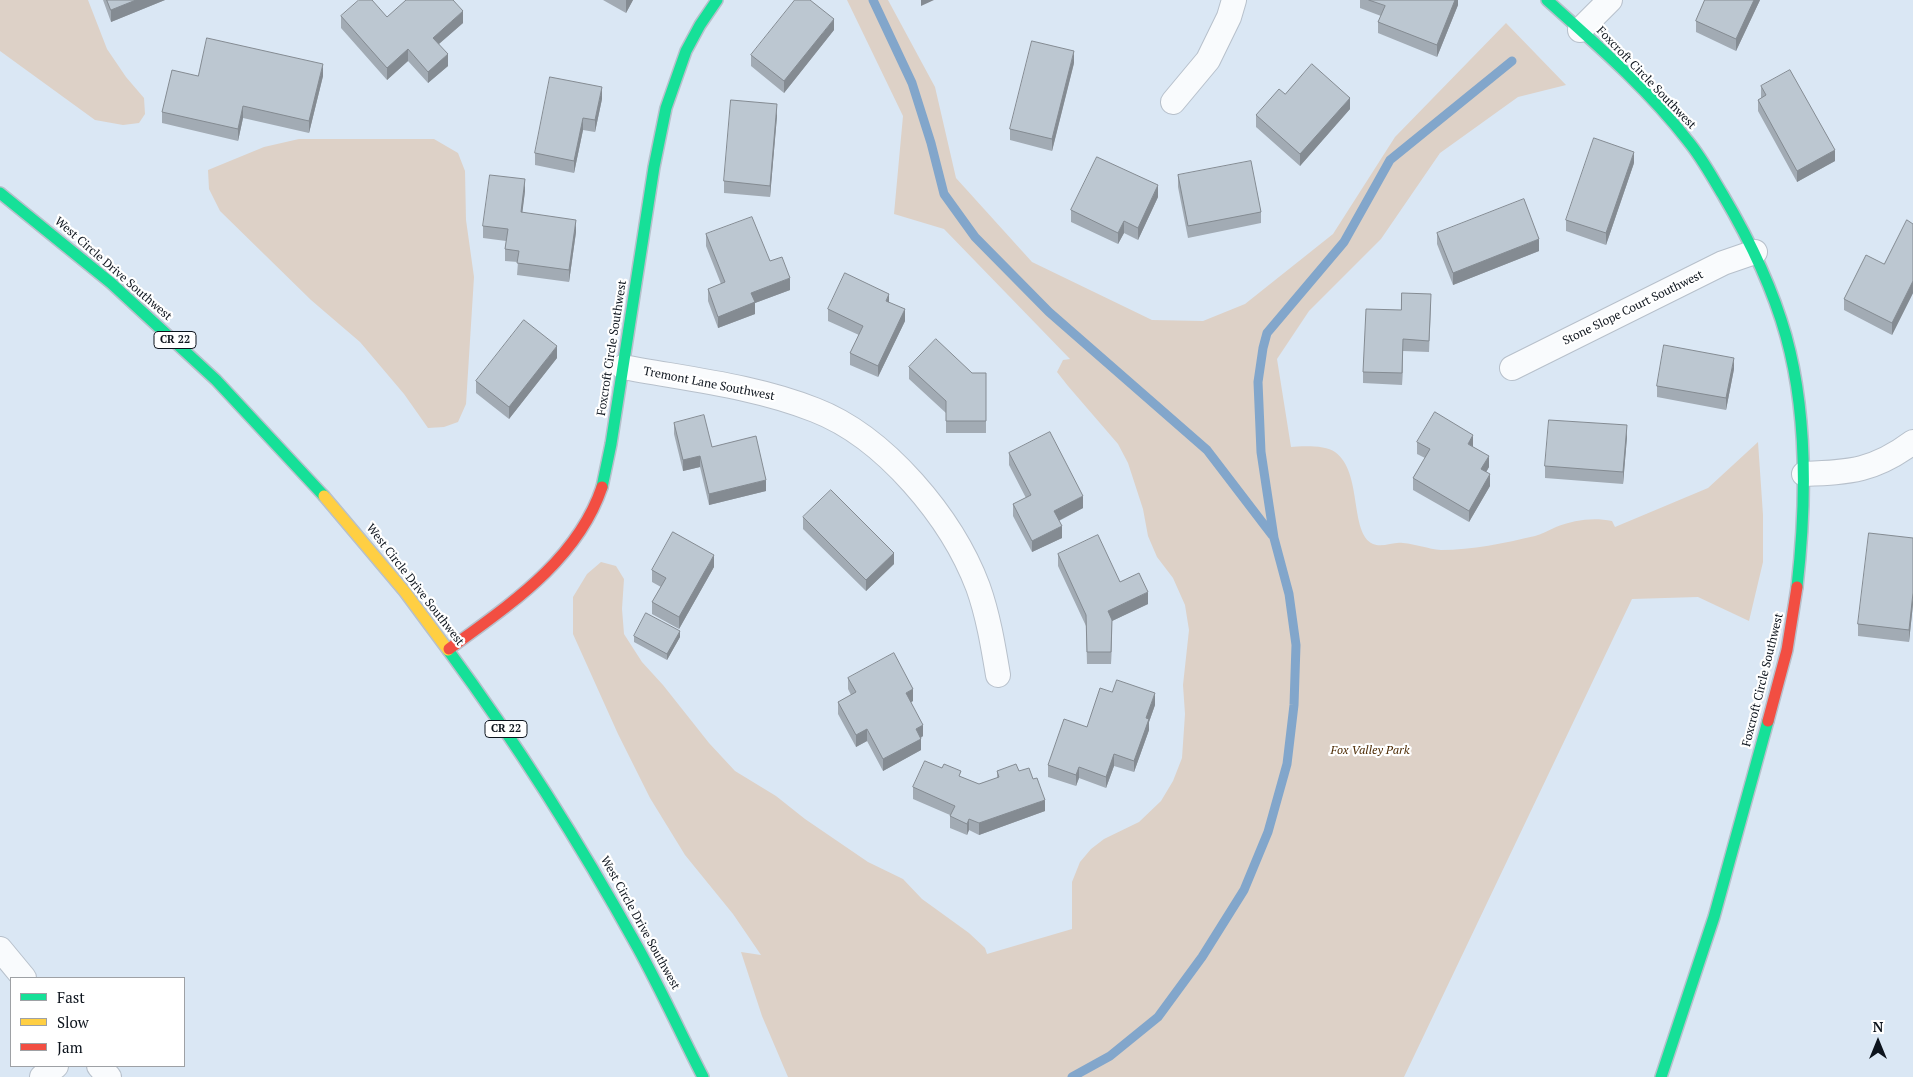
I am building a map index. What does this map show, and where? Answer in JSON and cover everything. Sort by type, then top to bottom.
[{"type":"street","name":"Foxcroft Circle Southwest","points":[[449,649],[505,606],[557,561],[571,545],[593,511],[607,462],[655,164],[671,92],[686,47],[717,0]]},
{"type":"street","points":[[1173,102],[1208,60],[1229,17],[1234,0]]},
{"type":"street","name":"Foxcroft Circle Southwest","points":[[1547,0],[1667,116],[1695,151],[1755,252],[1773,296],[1787,341],[1796,389],[1804,474],[1804,503],[1800,570],[1794,616],[1787,650],[1714,917],[1661,1077]]},
{"type":"street","points":[[1580,30],[1610,0]]},
{"type":"street","name":"West Circle Drive Southwest","points":[[0,193],[75,252],[125,295],[231,393],[369,546],[449,649],[520,748],[590,860],[654,976],[704,1077]]},
{"type":"street","name":"Stone Slope Court Southwest","points":[[1512,368],[1723,263],[1755,252]]},
{"type":"street","name":"Tremont Lane Southwest","points":[[623,367],[781,398],[816,410],[863,435],[907,477],[940,517],[957,542],[984,603],[998,675]]},
{"type":"street","points":[[1804,474],[1864,468],[1881,462],[1913,442]]},
{"type":"street","points":[[0,949],[23,977]]},
{"type":"street","points":[[42,1077],[55,1067]]},
{"type":"street","points":[[100,1067],[109,1077]]},
{"type":"green space","points":[[0,0],[88,0],[107,49],[126,77],[144,98],[145,114],[139,123],[123,125],[95,120],[0,51]]},
{"type":"green space","name":"Fox Valley Park","points":[[847,0],[888,0],[935,87],[956,178],[1032,262],[1152,320],[1203,321],[1245,304],[1333,234],[1395,137],[1506,23],[1566,85],[1518,97],[1440,153],[1381,239],[1309,311],[1277,359],[1291,447],[1314,446],[1326,448],[1335,452],[1344,461],[1353,487],[1361,528],[1366,538],[1373,544],[1400,543],[1431,549],[1453,550],[1535,536],[1563,525],[1584,520],[1612,521],[1615,527],[1708,488],[1758,442],[1763,515],[1763,562],[1749,621],[1698,597],[1632,599],[1404,1077],[788,1077],[762,1016],[741,952],[761,955],[733,914],[685,855],[650,798],[618,734],[573,634],[573,597],[587,574],[601,562],[616,566],[624,579],[622,609],[624,634],[642,662],[663,685],[709,743],[735,771],[776,796],[805,819],[868,862],[903,879],[922,899],[969,933],[985,948],[987,954],[1072,929],[1072,882],[1080,862],[1091,849],[1104,839],[1139,822],[1161,801],[1173,781],[1182,758],[1185,714],[1183,685],[1189,630],[1185,605],[1173,578],[1157,557],[1148,536],[1143,509],[1128,463],[1118,444],[1057,372],[1063,360],[1070,359],[944,229],[894,214],[903,116]]},
{"type":"green space","points":[[299,139],[434,139],[458,153],[465,171],[466,220],[474,277],[466,404],[458,422],[444,427],[428,428],[404,394],[360,342],[311,300],[220,211],[209,189],[208,170],[264,147]]},
{"type":"building","points":[[107,0],[136,0],[111,10]]},
{"type":"building","points":[[359,0],[372,0],[387,17],[406,0],[453,0],[463,11],[433,38],[448,54],[428,72],[408,49],[387,68],[341,16]]},
{"type":"building","points":[[795,0],[810,0],[834,19],[784,81],[751,55]]},
{"type":"building","points":[[1369,0],[1455,0],[1437,45],[1378,22],[1385,6]]},
{"type":"building","points":[[1705,0],[1754,0],[1736,39],[1696,21]]},
{"type":"building","points":[[207,38],[323,64],[309,121],[243,106],[238,129],[162,112],[172,70],[198,76]]},
{"type":"building","points":[[1032,41],[1074,51],[1052,139],[1010,129]]},
{"type":"building","points":[[1312,64],[1350,98],[1300,154],[1256,115],[1279,89],[1285,94]]},
{"type":"building","points":[[1790,70],[1835,150],[1797,171],[1758,100],[1766,95],[1761,86]]},
{"type":"building","points":[[550,77],[602,87],[595,120],[583,118],[574,161],[535,153]]},
{"type":"building","points":[[731,100],[777,104],[770,186],[724,181]]},
{"type":"building","points":[[1594,138],[1634,152],[1606,233],[1566,220]]},
{"type":"building","points":[[1097,157],[1158,185],[1138,228],[1124,221],[1118,233],[1071,210]]},
{"type":"building","points":[[1251,161],[1261,212],[1188,226],[1178,175]]},
{"type":"building","points":[[490,175],[525,179],[521,212],[576,220],[569,270],[517,263],[519,251],[505,249],[508,229],[483,226]]},
{"type":"building","points":[[1524,199],[1539,239],[1453,273],[1437,233]]},
{"type":"building","points":[[752,217],[770,261],[782,257],[790,278],[751,293],[755,302],[718,317],[708,289],[725,282],[706,234]]},
{"type":"building","points":[[1907,220],[1913,224],[1913,281],[1892,323],[1844,299],[1866,255],[1884,264]]},
{"type":"building","points":[[845,273],[889,294],[886,301],[905,309],[878,366],[850,353],[863,326],[828,309]]},
{"type":"building","points":[[1402,293],[1431,294],[1429,341],[1403,339],[1402,373],[1363,372],[1366,309],[1401,310]]},
{"type":"building","points":[[524,320],[557,346],[509,407],[476,381]]},
{"type":"building","points":[[936,339],[972,373],[986,373],[986,421],[946,421],[946,401],[909,367]]},
{"type":"building","points":[[1664,345],[1734,358],[1726,398],[1657,386]]},
{"type":"building","points":[[1435,412],[1473,435],[1468,444],[1489,456],[1481,469],[1490,474],[1469,511],[1413,478],[1430,449],[1417,442]]},
{"type":"building","points":[[704,415],[712,447],[756,436],[766,480],[709,494],[700,456],[683,460],[674,423]]},
{"type":"building","points":[[1549,420],[1627,425],[1623,472],[1545,466]]},
{"type":"building","points":[[1050,432],[1083,496],[1054,511],[1062,526],[1032,541],[1013,504],[1031,495],[1009,453]]},
{"type":"building","points":[[831,490],[894,553],[866,580],[803,517]]},
{"type":"building","points":[[673,532],[714,555],[679,617],[652,602],[666,578],[652,570]]},
{"type":"building","points":[[1869,533],[1913,538],[1913,593],[1909,630],[1858,624]]},
{"type":"building","points":[[1098,535],[1120,582],[1139,573],[1148,592],[1108,611],[1112,620],[1111,652],[1087,652],[1086,615],[1058,554]]},
{"type":"building","points":[[646,613],[680,631],[667,654],[634,636]]},
{"type":"building","points":[[894,653],[913,689],[906,693],[923,725],[916,729],[921,739],[883,759],[867,729],[856,735],[838,702],[856,692],[848,678]]},
{"type":"building","points":[[1117,680],[1155,693],[1146,718],[1149,719],[1134,761],[1114,754],[1106,777],[1079,767],[1076,775],[1048,765],[1064,719],[1087,727],[1100,688],[1112,692]]},
{"type":"building","points":[[925,761],[942,768],[944,764],[961,771],[959,776],[979,784],[999,777],[997,771],[1016,764],[1019,771],[1029,768],[1033,779],[1037,778],[1045,800],[979,823],[969,819],[967,824],[950,816],[955,806],[913,787]]},
{"type":"waterway","points":[[873,0],[912,83],[931,143],[944,194],[975,237],[1049,312],[1207,450],[1272,535]]},
{"type":"waterway","points":[[1072,1077],[1110,1056],[1158,1017],[1202,957],[1244,890],[1268,832],[1287,764],[1294,705],[1296,645],[1289,594],[1274,538],[1261,452],[1258,382],[1267,333],[1344,242],[1390,160],[1512,61]]},
{"type":"traffic: fast","points":[[602,487],[611,444],[654,167],[666,108],[686,51],[700,25],[717,0]]},
{"type":"traffic: fast","points":[[1547,0],[1639,85],[1693,147],[1733,212],[1767,281],[1786,336],[1793,366],[1802,429],[1802,525],[1797,587]]},
{"type":"traffic: fast","points":[[0,193],[111,283],[216,380],[324,496]]},
{"type":"traffic: fast","points":[[448,650],[524,759],[594,871],[646,964],[703,1077]]},
{"type":"traffic: fast","points":[[1661,1077],[1714,917],[1768,721]]},
{"type":"traffic: slow","points":[[324,496],[405,592],[448,650]]},
{"type":"traffic: jam","points":[[449,649],[517,598],[558,559],[576,537],[591,513],[602,487]]},
{"type":"traffic: jam","points":[[1768,721],[1787,650],[1797,587]]}]
